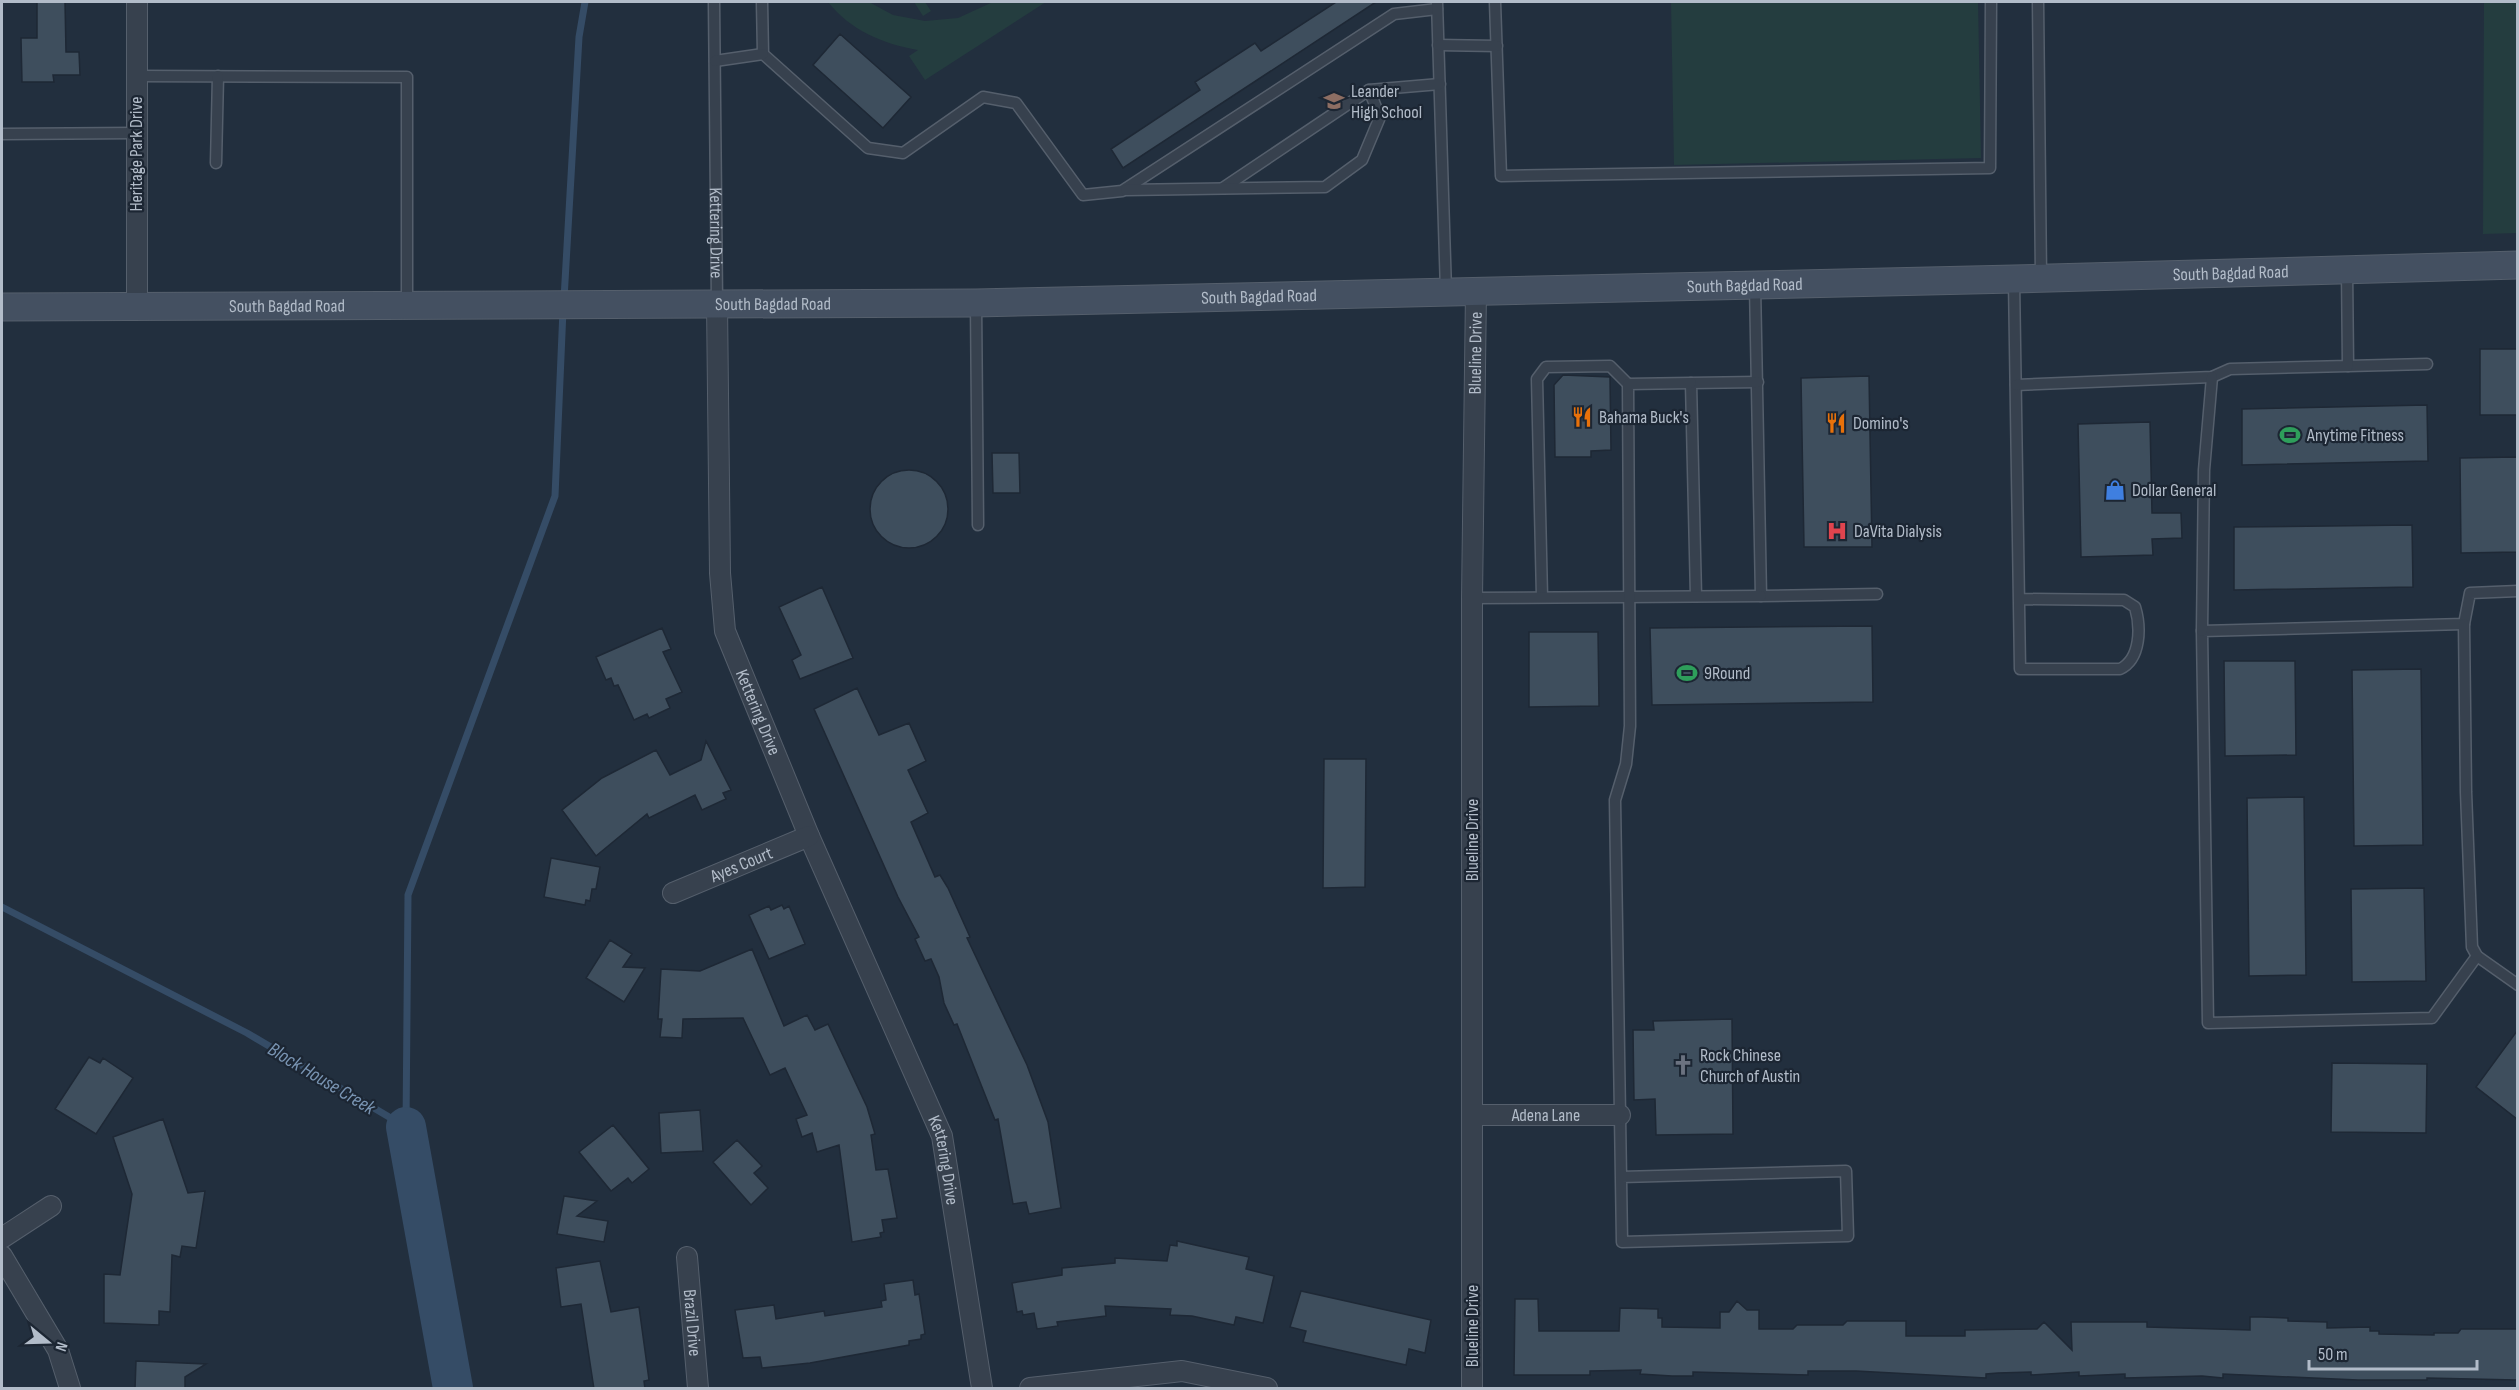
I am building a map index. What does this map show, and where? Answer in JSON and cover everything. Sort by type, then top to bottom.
[{"type":"main road","name":"South Bagdad Road","points":[[2,308],[976,303],[2517,265]]},
{"type":"street","name":"Heritage Park Drive","points":[[137,2],[137,307]]},
{"type":"street","name":"Blueline Drive","points":[[1472,1389],[1472,598],[1476,291]]},
{"type":"street","name":"Kettering Drive","points":[[717,303],[720,573],[725,631],[809,836],[942,1136],[982,1389]]},
{"type":"street","name":"Ayes Court","points":[[673,893],[809,836]]},
{"type":"street","name":"Adena Lane","points":[[1472,1115],[1620,1115]]},
{"type":"street","points":[[2,1238],[51,1206]]},
{"type":"street","points":[[2,1256],[58,1350],[70,1389]]},
{"type":"street","name":"Brazil Drive","points":[[687,1257],[698,1389]]},
{"type":"street","points":[[1030,1389],[1182,1371],[1267,1389]]},
{"type":"lane","name":"Kettering Drive","points":[[714,2],[717,303]]},
{"type":"lane","points":[[762,2],[763,54],[868,148],[903,153],[983,97],[1016,103],[1083,195],[1122,191],[1325,187],[1362,160],[1380,117],[1369,90]]},
{"type":"lane","points":[[1495,2],[1501,176],[1990,168],[1991,2]]},
{"type":"lane","points":[[2038,2],[2041,278]]},
{"type":"lane","points":[[1122,191],[1394,14],[1437,5],[1446,292]]},
{"type":"lane","points":[[1438,45],[1497,46]]},
{"type":"lane","points":[[715,61],[763,54]]},
{"type":"lane","points":[[137,76],[407,77],[407,305]]},
{"type":"lane","points":[[216,163],[218,76]]},
{"type":"lane","points":[[1223,188],[1369,90],[1440,84]]},
{"type":"lane","points":[[2,134],[136,133]]},
{"type":"lane","points":[[2347,269],[2348,366]]},
{"type":"lane","points":[[2014,279],[2021,599],[2020,669],[2120,669],[2130,665],[2135,656],[2138,620],[2135,607],[2124,600],[2021,599]]},
{"type":"lane","points":[[1755,285],[1761,596]]},
{"type":"lane","points":[[976,303],[978,525]]},
{"type":"lane","points":[[2016,385],[2212,377],[2230,369],[2427,364]]},
{"type":"lane","points":[[1542,597],[1537,380],[1546,367],[1610,366],[1628,384],[1630,726],[1626,764],[1615,800],[1622,1242],[1848,1236],[1846,1171],[1621,1177]]},
{"type":"lane","points":[[2212,377],[2204,470],[2202,632],[2208,1023],[2432,1018],[2476,956]]},
{"type":"lane","points":[[1628,384],[1758,382]]},
{"type":"lane","points":[[1691,383],[1696,596]]},
{"type":"lane","points":[[2517,591],[2470,593],[2464,624],[2466,792],[2472,947],[2476,956],[2517,985]]},
{"type":"lane","points":[[1472,598],[1876,594]]},
{"type":"lane","points":[[2202,632],[2464,624]]},
{"type":"green space","points":[[828,2],[869,2],[893,15],[925,21],[958,18],[993,2],[1046,2],[925,80],[909,56],[918,50],[892,44],[868,34],[846,20]]},
{"type":"green space","points":[[914,2],[925,2],[931,11],[923,16]]},
{"type":"green space","points":[[1671,2],[1978,2],[1981,158],[1674,165]]},
{"type":"green space","points":[[2484,2],[2517,2],[2517,233],[2483,234]]},
{"type":"building","points":[[37,2],[65,2],[66,52],[79,52],[80,75],[53,75],[54,82],[22,82],[21,38],[37,38]]},
{"type":"building","points":[[1336,2],[1376,2],[1123,168],[1111,149],[1200,90],[1195,82],[1255,43],[1261,51]]},
{"type":"building","points":[[840,34],[911,97],[883,128],[813,65]]},
{"type":"building","points":[[2480,349],[2517,349],[2517,415],[2480,415]]},
{"type":"building","name":"Bahama Buck's","points":[[1563,375],[1610,377],[1611,450],[1591,451],[1591,457],[1555,457],[1554,385]]},
{"type":"building","points":[[1869,376],[1872,547],[1804,547],[1801,378]]},
{"type":"building","points":[[2427,405],[2428,461],[2242,465],[2242,409]]},
{"type":"building","name":"Dollar General","points":[[2150,422],[2152,513],[2181,513],[2182,538],[2152,539],[2153,555],[2081,557],[2078,424]]},
{"type":"building","points":[[992,453],[1019,453],[1020,493],[993,493]]},
{"type":"building","points":[[2517,457],[2517,552],[2461,553],[2460,458]]},
{"type":"building","points":[[909,470],[924,473],[936,482],[945,494],[948,509],[945,524],[936,536],[924,545],[909,548],[894,545],[882,536],[873,524],[870,509],[873,494],[882,482],[894,473]]},
{"type":"building","points":[[2412,525],[2413,587],[2234,590],[2234,527]]},
{"type":"building","points":[[822,587],[853,658],[800,679],[792,660],[801,655],[779,607]]},
{"type":"building","points":[[1872,626],[1873,702],[1652,705],[1650,628]]},
{"type":"building","points":[[662,628],[671,649],[663,652],[682,692],[666,699],[670,708],[649,718],[647,714],[634,720],[618,685],[614,686],[611,678],[606,680],[596,657]]},
{"type":"building","points":[[1529,632],[1598,632],[1599,706],[1529,707]]},
{"type":"building","points":[[2224,661],[2295,661],[2296,755],[2225,756]]},
{"type":"building","points":[[2421,669],[2423,845],[2354,846],[2352,670]]},
{"type":"building","points":[[857,688],[879,735],[909,723],[926,761],[908,770],[928,813],[911,822],[935,877],[940,875],[948,888],[970,937],[967,938],[1027,1065],[1048,1122],[1061,1208],[1029,1214],[1026,1202],[1013,1204],[998,1119],[995,1120],[957,1024],[954,1025],[944,1003],[939,977],[931,959],[925,961],[915,939],[919,937],[898,897],[814,709]]},
{"type":"building","points":[[706,741],[731,790],[723,793],[726,799],[702,810],[695,795],[649,818],[647,814],[596,856],[562,810],[602,778],[656,750],[670,775],[701,760]]},
{"type":"building","points":[[1324,759],[1366,759],[1365,887],[1323,888]]},
{"type":"building","points":[[2304,797],[2306,975],[2249,976],[2247,798]]},
{"type":"building","points":[[551,858],[600,867],[596,889],[592,889],[590,901],[586,900],[585,905],[544,897]]},
{"type":"building","points":[[2424,888],[2426,981],[2352,982],[2351,889]]},
{"type":"building","points":[[782,905],[784,909],[789,906],[805,944],[769,959],[749,915],[769,906],[771,910]]},
{"type":"building","points":[[610,940],[632,954],[623,967],[645,968],[624,1002],[586,978]]},
{"type":"building","points":[[752,949],[784,1026],[807,1015],[815,1030],[828,1024],[867,1107],[875,1134],[871,1135],[876,1170],[888,1169],[897,1218],[882,1220],[884,1232],[880,1233],[881,1237],[852,1242],[839,1145],[817,1152],[812,1133],[802,1137],[796,1119],[807,1115],[785,1068],[770,1075],[743,1018],[683,1019],[682,1038],[660,1037],[662,1019],[658,1019],[661,969],[700,971]]},
{"type":"building","name":"Rock Chinese Church of Austin","points":[[1732,1019],[1733,1134],[1656,1135],[1655,1099],[1634,1100],[1633,1030],[1654,1030],[1653,1021]]},
{"type":"building","points":[[2517,1031],[2517,1119],[2476,1087]]},
{"type":"building","points":[[89,1057],[100,1063],[103,1058],[133,1078],[96,1134],[55,1109]]},
{"type":"building","points":[[2332,1063],[2427,1064],[2426,1133],[2331,1132]]},
{"type":"building","points":[[700,1110],[703,1151],[661,1153],[659,1113]]},
{"type":"building","points":[[163,1119],[188,1193],[205,1191],[196,1248],[182,1246],[180,1257],[172,1255],[170,1312],[159,1311],[159,1325],[104,1323],[104,1274],[120,1275],[132,1194],[113,1137]]},
{"type":"building","points":[[613,1125],[649,1169],[632,1183],[628,1178],[611,1191],[579,1152]]},
{"type":"building","points":[[737,1140],[762,1166],[754,1173],[768,1188],[751,1205],[713,1162]]},
{"type":"building","points":[[564,1196],[597,1201],[577,1216],[608,1221],[604,1242],[557,1234]]},
{"type":"building","points":[[1177,1241],[1249,1257],[1246,1269],[1274,1276],[1263,1323],[1236,1317],[1234,1325],[1192,1316],[1170,1315],[1171,1309],[1105,1306],[1106,1316],[1057,1322],[1058,1326],[1037,1329],[1034,1313],[1023,1315],[1022,1311],[1017,1312],[1012,1283],[1062,1275],[1062,1268],[1115,1263],[1115,1258],[1167,1261],[1170,1245],[1177,1246]]},
{"type":"building","points":[[600,1261],[611,1312],[639,1307],[649,1380],[644,1381],[645,1389],[594,1389],[581,1304],[561,1307],[556,1268]]},
{"type":"building","points":[[913,1280],[915,1295],[919,1294],[925,1334],[921,1335],[921,1339],[909,1341],[909,1345],[810,1363],[762,1368],[760,1357],[743,1358],[735,1310],[774,1305],[776,1319],[824,1311],[825,1316],[882,1307],[881,1301],[886,1300],[884,1284]]},
{"type":"building","points":[[1301,1291],[1431,1320],[1425,1353],[1409,1349],[1406,1365],[1303,1342],[1306,1331],[1290,1327]]},
{"type":"building","points":[[1515,1299],[1538,1299],[1539,1331],[1619,1331],[1620,1308],[1658,1309],[1658,1318],[1662,1318],[1662,1327],[1720,1328],[1720,1312],[1729,1312],[1737,1301],[1747,1310],[1759,1310],[1759,1329],[1793,1329],[1797,1325],[1843,1325],[1847,1321],[1906,1321],[1906,1336],[1965,1336],[1965,1330],[2037,1329],[2044,1322],[2072,1350],[2071,1322],[2147,1322],[2147,1327],[2250,1330],[2250,1317],[2262,1317],[2288,1318],[2288,1321],[2327,1322],[2327,1328],[2370,1327],[2370,1331],[2379,1331],[2379,1334],[2434,1335],[2434,1333],[2458,1333],[2461,1329],[2517,1329],[2517,1380],[2427,1378],[2427,1380],[2358,1380],[2223,1374],[2223,1378],[2202,1376],[2125,1378],[2125,1374],[2079,1376],[2079,1372],[2031,1375],[2031,1372],[1998,1373],[1986,1374],[1986,1378],[1856,1371],[1808,1371],[1808,1375],[1693,1372],[1693,1376],[1672,1376],[1640,1374],[1641,1370],[1590,1371],[1590,1375],[1514,1375]]},
{"type":"building","points":[[136,1361],[206,1364],[185,1377],[185,1389],[135,1389]]},
{"type":"waterway","points":[[564,299],[579,37],[585,2]]},
{"type":"waterway","points":[[406,1127],[408,895],[555,496],[563,310]]},
{"type":"waterway","name":"Block House Creek","points":[[2,907],[247,1033],[406,1127]]},
{"type":"waterway","name":"Block House Creek","points":[[406,1127],[453,1388]]},
{"type":"place","name":"Leander High School","points":[[1334,101]]},
{"type":"place","name":"Bahama Buck's","points":[[1582,417]]},
{"type":"place","name":"Domino's","points":[[1836,423]]},
{"type":"place","name":"Anytime Fitness","points":[[2290,435]]},
{"type":"place","name":"Dollar General","points":[[2115,490]]},
{"type":"place","name":"DaVita Dialysis","points":[[1837,531]]},
{"type":"place","name":"9Round","points":[[1687,673]]},
{"type":"place","name":"Rock Chinese Church of Austin","points":[[1683,1065]]}]
